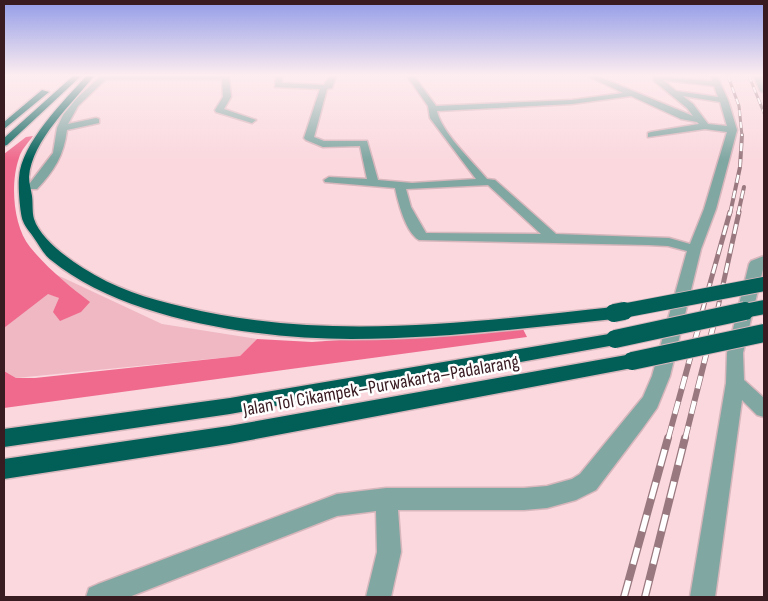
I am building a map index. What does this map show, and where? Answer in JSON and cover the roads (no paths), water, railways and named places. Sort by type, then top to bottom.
[{"type":"highway","points":[[4,126],[31,104]]},
{"type":"highway","points":[[4,143],[46,104]]},
{"type":"highway","points":[[66,104],[36,147],[25,172],[23,194],[32,227],[44,246],[65,265],[105,288],[132,300],[176,312],[274,330],[350,333],[444,329],[614,313],[764,284]]},
{"type":"highway","name":"Jalan Tol Cikampek–Purwakarta–Padalarang","points":[[4,438],[230,406],[615,338],[764,307]]},
{"type":"highway","name":"Jalan Tol Cikampek–Purwakarta–Padalarang","points":[[4,469],[229,436],[632,361],[764,333]]},
{"type":"street","points":[[33,187],[43,178],[60,148],[62,128],[66,116],[76,104]]},
{"type":"street","points":[[222,104],[219,110],[252,120]]},
{"type":"street","points":[[316,104],[309,138],[323,144],[364,143],[373,183]]},
{"type":"street","points":[[431,104],[434,118],[450,141],[484,182]]},
{"type":"street","points":[[432,109],[497,104]]},
{"type":"street","points":[[654,104],[684,117],[732,130]]},
{"type":"street","points":[[688,104],[702,122]]},
{"type":"street","points":[[98,597],[337,505],[386,500],[524,499],[547,497],[576,489],[588,482],[650,402],[661,376],[694,249],[710,208],[732,130],[725,104]]},
{"type":"street","points":[[62,128],[96,120]]},
{"type":"street","points":[[651,135],[702,122]]},
{"type":"street","points":[[329,180],[400,185],[491,182],[552,237]]},
{"type":"street","points":[[400,185],[405,207],[420,235],[424,237],[552,237],[669,242],[694,249]]},
{"type":"street","points":[[702,597],[735,383],[735,353],[756,264],[764,260]]},
{"type":"street","points":[[735,383],[764,410]]},
{"type":"street","points":[[379,597],[389,552],[386,500]]},
{"type":"railway","points":[[738,104],[742,136]]},
{"type":"railway","points":[[760,104],[764,113]]},
{"type":"railway","points":[[730,214],[740,167],[742,136]]},
{"type":"railway","points":[[738,214],[744,187]]},
{"type":"railway","points":[[702,312],[730,212]]},
{"type":"railway","points":[[717,312],[739,212]]},
{"type":"railway","points":[[668,439],[703,311]]},
{"type":"railway","points":[[685,439],[717,311]]},
{"type":"railway","points":[[624,597],[668,438]]},
{"type":"railway","points":[[645,597],[685,438]]}]
